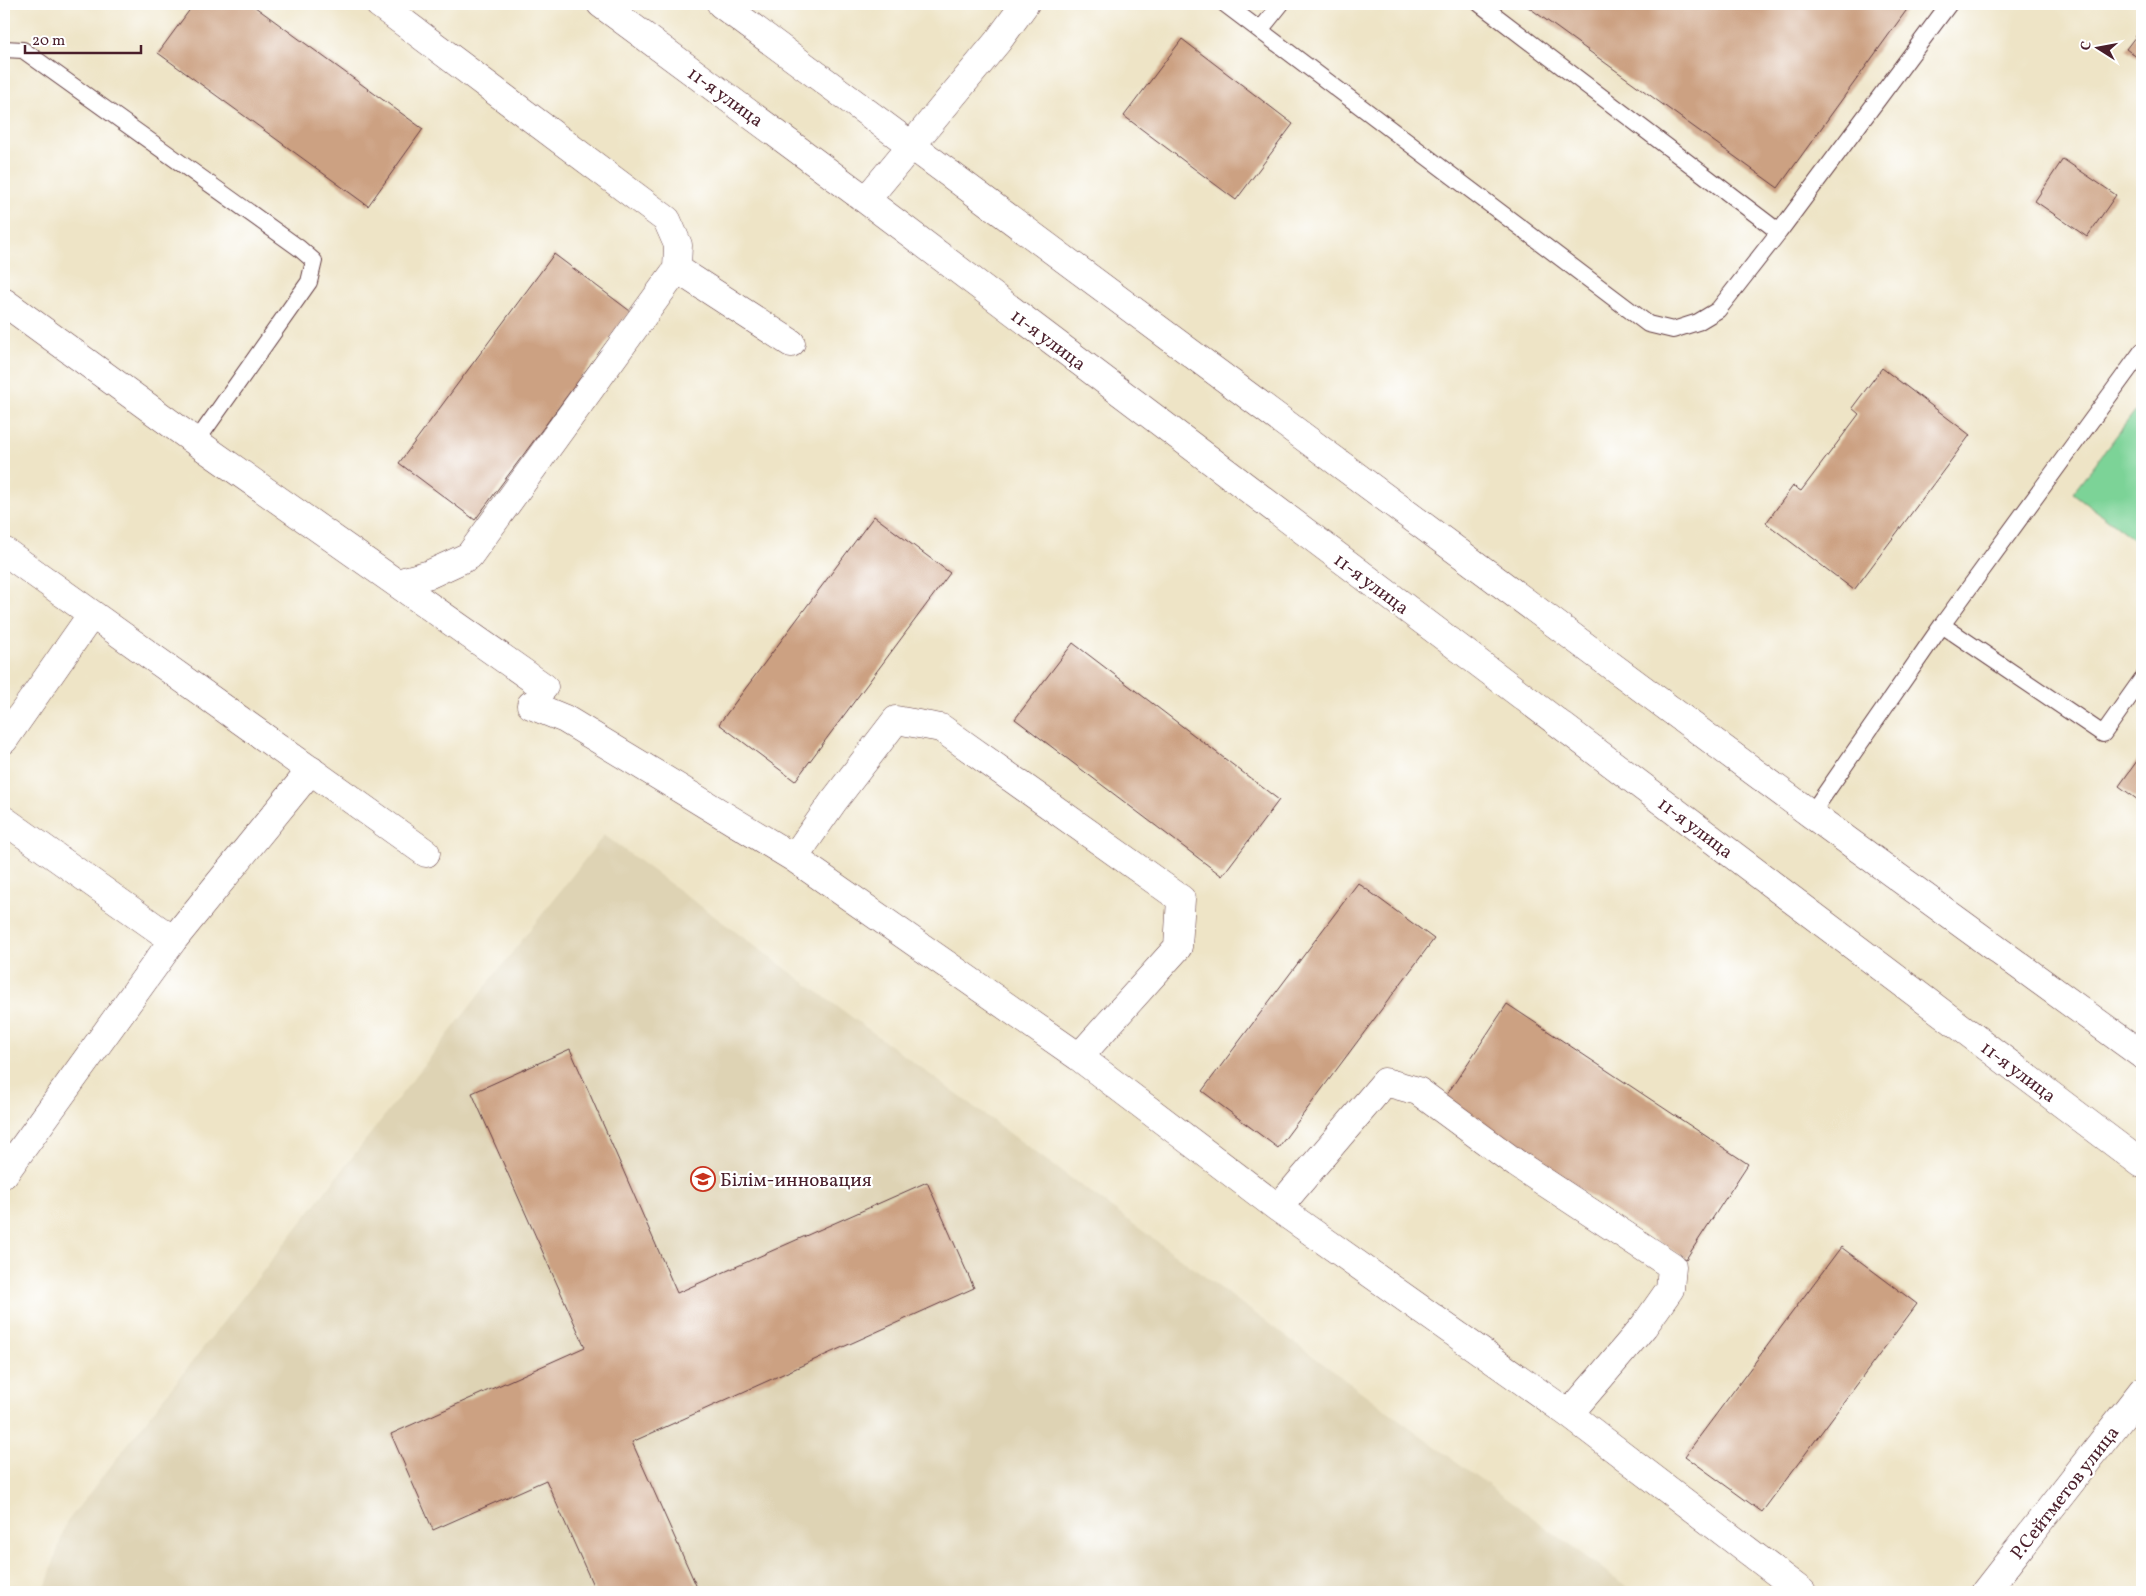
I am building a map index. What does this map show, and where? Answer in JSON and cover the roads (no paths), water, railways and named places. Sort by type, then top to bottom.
[{"type":"street","points":[[379,4],[667,220],[678,245],[677,269],[469,556],[430,574],[397,583]]},
{"type":"street","name":"11-я улица","points":[[601,4],[866,200],[2142,1164]]},
{"type":"street","points":[[721,4],[912,144],[1811,814],[2142,1055]]},
{"type":"street","points":[[866,200],[998,40],[1025,4]]},
{"type":"street","points":[[677,269],[791,343]]},
{"type":"street","points":[[4,302],[196,442],[397,583],[565,719],[794,858],[1079,1058],[1278,1208],[1569,1414],[1802,1592]]},
{"type":"street","points":[[4,551],[426,853]]},
{"type":"street","points":[[4,740],[92,614]]},
{"type":"street","points":[[794,858],[833,802],[896,720],[940,728],[1181,899],[1178,947],[1079,1058]]},
{"type":"street","points":[[4,1174],[173,940],[311,770]]},
{"type":"street","points":[[4,820],[173,940]]},
{"type":"street","points":[[1278,1208],[1385,1082],[1418,1091],[1517,1164],[1672,1266],[1670,1289],[1644,1326],[1569,1414]]},
{"type":"street","name":"Р.Сейтметов улица","points":[[1985,1592],[2142,1391]]},
{"type":"lane","points":[[1225,4],[1261,29],[1648,324],[1673,330],[1698,322],[1718,310],[1949,4]]},
{"type":"lane","points":[[1261,29],[1281,4]]},
{"type":"lane","points":[[1480,4],[1778,232]]},
{"type":"lane","points":[[4,49],[23,50],[299,248],[314,261],[309,282],[196,442]]},
{"type":"lane","points":[[1811,814],[1942,626],[2142,351]]},
{"type":"lane","points":[[1942,626],[2103,734],[2142,679]]},
{"type":"place","name":"Білім-инновация","points":[[703,1179]]}]
